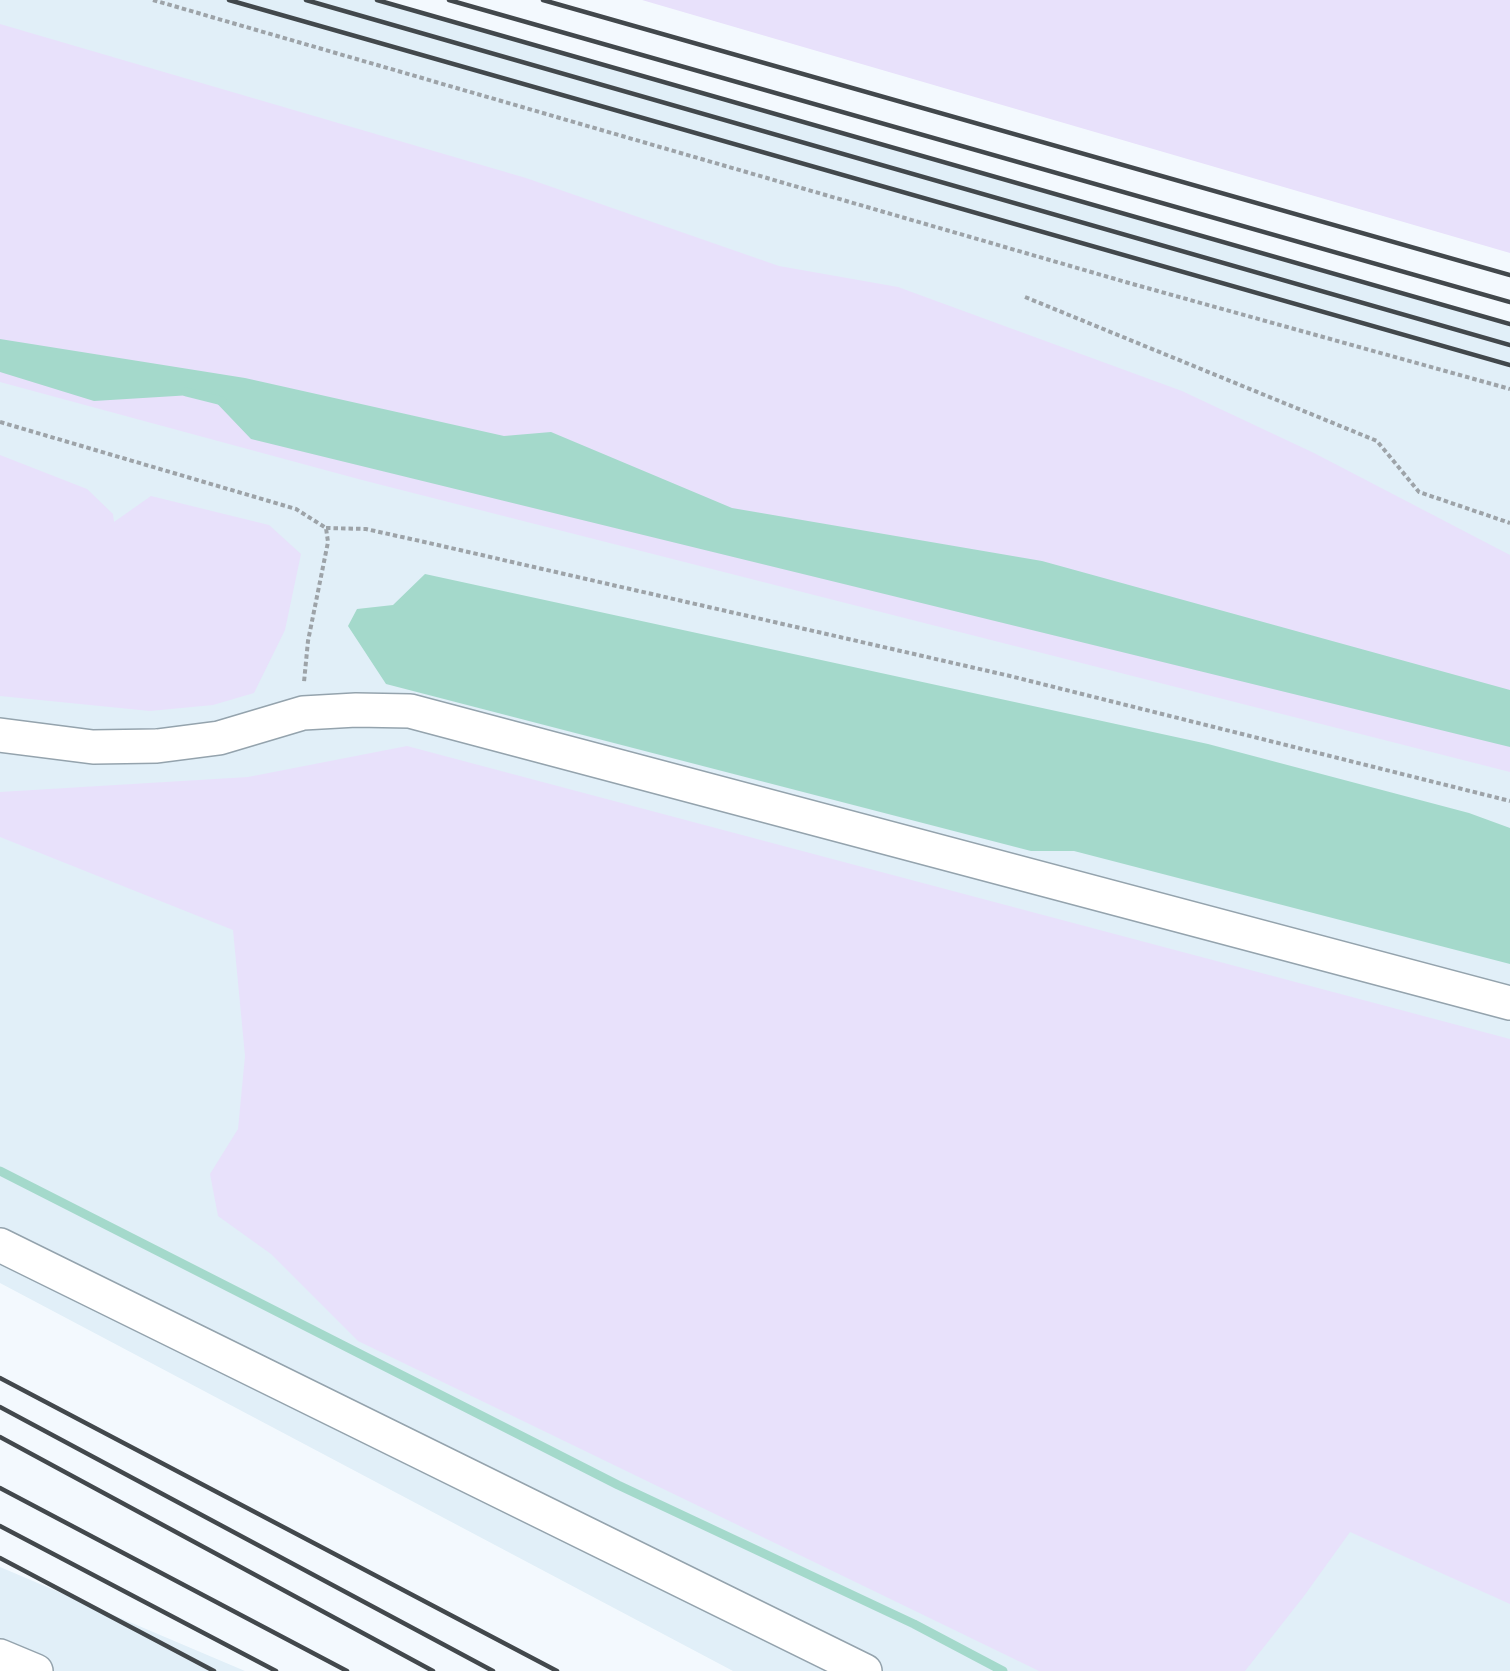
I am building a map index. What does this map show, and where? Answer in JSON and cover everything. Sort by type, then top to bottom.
[{"type":"lane","points":[[0,735],[93,747],[157,746],[219,738],[303,713],[357,710],[410,711],[1510,1003]]},
{"type":"lane","points":[[0,1245],[866,1671]]},
{"type":"lane","points":[[0,1656],[36,1671]]},
{"type":"path","points":[[153,0],[1129,283],[1510,389]]},
{"type":"path","points":[[1025,297],[1377,441],[1419,492],[1510,523]]},
{"type":"path","points":[[0,422],[296,509],[326,528],[366,529],[1010,676],[1510,801]]},
{"type":"path","points":[[303,713],[304,672],[328,542],[326,528]]},
{"type":"shaded area","points":[[0,0],[374,0],[1510,325],[1510,1671],[733,1671],[0,1283]]},
{"type":"shaded area","points":[[642,0],[1510,0],[1510,253]]},
{"type":"shaded area","points":[[0,24],[526,178],[779,266],[898,287],[1182,391],[1314,453],[1510,555],[1510,772],[362,480],[0,382]]},
{"type":"shaded area","points":[[0,339],[245,378],[504,436],[551,432],[732,508],[1042,561],[1510,690],[1510,747],[251,439],[208,394],[94,401],[0,372]]},
{"type":"shaded area","points":[[0,455],[87,489],[113,514],[114,522],[151,496],[269,525],[301,554],[285,630],[254,693],[213,705],[150,711],[0,696]]},
{"type":"shaded area","points":[[425,574],[1208,744],[1469,813],[1510,828],[1510,964],[1074,851],[1031,851],[386,684],[348,626],[357,609],[393,605]]},
{"type":"shaded area","points":[[407,746],[1510,1039],[1510,1604],[1350,1532],[1304,1596],[1245,1671],[1039,1671],[358,1341],[271,1254],[218,1216],[210,1174],[238,1129],[245,1056],[233,930],[0,837],[0,792],[248,777]]},
{"type":"shaded area","points":[[0,1567],[245,1671],[0,1671]]},
{"type":"waterway","points":[[186,392],[222,401]]},
{"type":"waterway","points":[[0,1171],[618,1485],[914,1624],[1003,1671]]},
{"type":"railway","points":[[229,0],[1510,365]]},
{"type":"railway","points":[[306,0],[1510,345]]},
{"type":"railway","points":[[377,0],[1510,324]]},
{"type":"railway","points":[[449,0],[1510,302]]},
{"type":"railway","points":[[543,0],[1510,275]]},
{"type":"railway","points":[[0,1378],[557,1671]]},
{"type":"railway","points":[[0,1407],[493,1671]]},
{"type":"railway","points":[[0,1437],[433,1671]]},
{"type":"railway","points":[[0,1488],[347,1671]]},
{"type":"railway","points":[[0,1526],[276,1671]]},
{"type":"railway","points":[[0,1558],[214,1671]]}]
